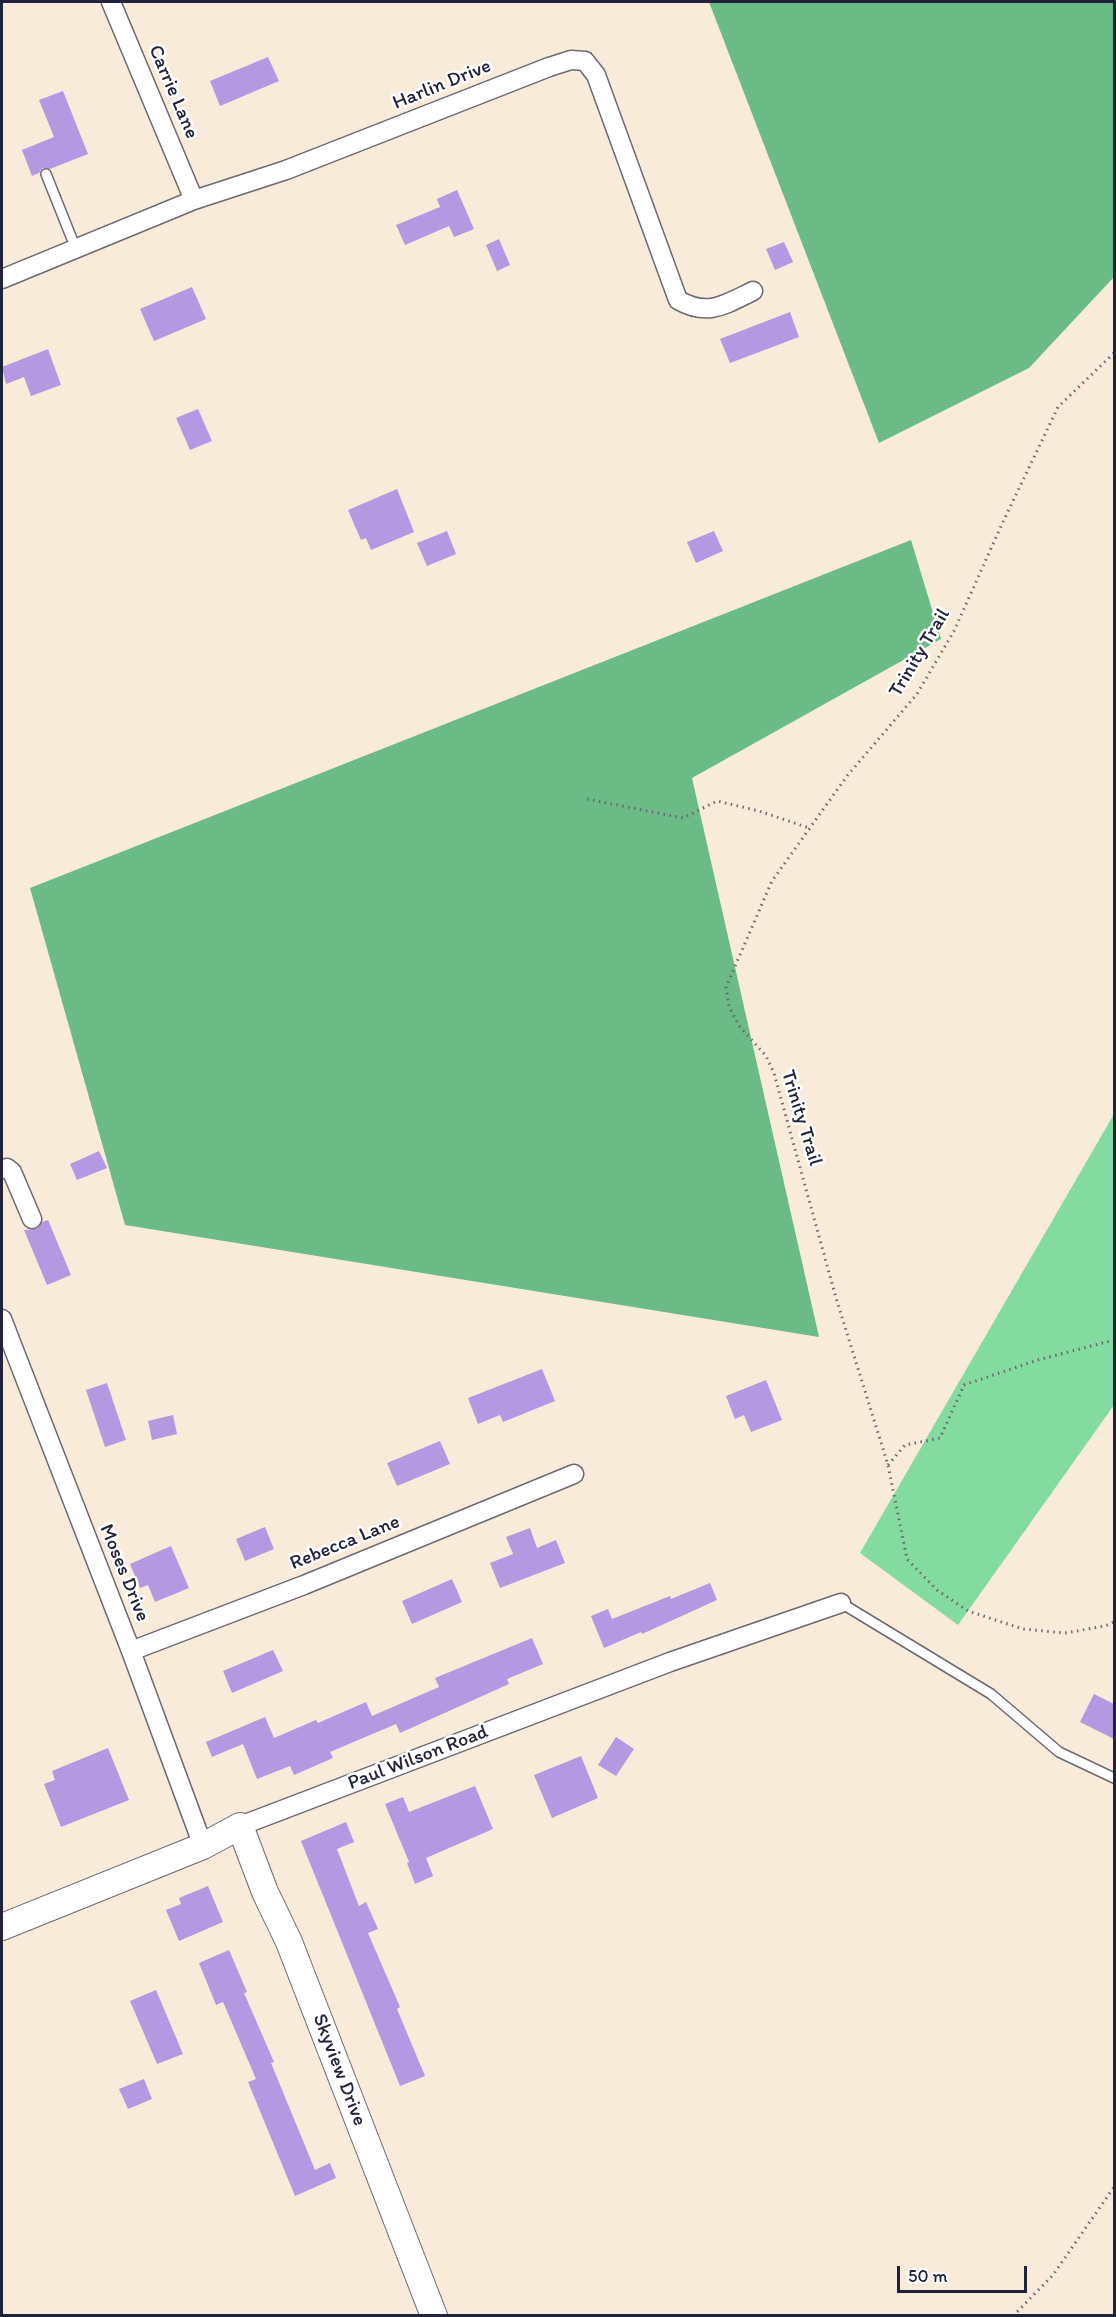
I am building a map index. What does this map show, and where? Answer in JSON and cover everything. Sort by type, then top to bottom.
[{"type":"street","name":"Carrie Lane","points":[[111,2],[194,200]]},
{"type":"street","name":"Harlin Drive","points":[[2,279],[194,200],[286,170],[571,60],[585,61],[596,75],[678,300],[692,308],[706,309],[728,303],[753,291]]},
{"type":"street","points":[[2,1169],[7,1168],[12,1172],[32,1219]]},
{"type":"street","name":"Moses Drive","points":[[2,1319],[131,1651],[203,1846]]},
{"type":"street","name":"Rebecca Lane","points":[[131,1651],[304,1585],[574,1474]]},
{"type":"street","name":"Paul Wilson Road","points":[[2,1928],[203,1846],[240,1826],[670,1662],[841,1603]]},
{"type":"street","name":"Skyview Drive","points":[[240,1826],[265,1892],[293,1952],[434,2316]]},
{"type":"lane","points":[[46,174],[76,249]]},
{"type":"lane","points":[[841,1603],[991,1694],[1059,1752],[1114,1778]]},
{"type":"path","name":"Trinity Trail","points":[[1114,353],[1058,407],[954,631],[917,694],[847,776],[772,881],[726,987],[729,1007],[740,1027],[766,1056],[774,1073],[836,1298],[888,1465],[907,1559],[937,1590],[968,1611],[1023,1629],[1065,1634],[1114,1622]]},
{"type":"path","points":[[587,799],[683,818],[717,801],[759,811],[809,828]]},
{"type":"path","points":[[888,1465],[905,1446],[940,1438],[964,1385],[1038,1360],[1114,1340]]},
{"type":"path","points":[[1013,2316],[1053,2275],[1114,2187]]},
{"type":"green space","points":[[709,2],[1114,2],[1114,277],[1029,368],[879,443]]},
{"type":"green space","points":[[911,540],[941,639],[692,778],[819,1337],[125,1225],[30,888]]},
{"type":"green space","points":[[1114,1114],[1114,1405],[958,1625],[860,1553]]},
{"type":"building","points":[[268,57],[279,81],[220,106],[210,81]]},
{"type":"building","points":[[63,91],[88,154],[50,169],[43,168],[32,176],[22,150],[54,137],[39,100]]},
{"type":"building","points":[[457,190],[474,229],[454,237],[449,226],[405,245],[396,225],[440,207],[437,199]]},
{"type":"building","points":[[499,239],[510,265],[497,271],[486,245]]},
{"type":"building","points":[[784,242],[793,262],[775,270],[766,249]]},
{"type":"building","points":[[192,287],[206,319],[154,341],[140,309]]},
{"type":"building","points":[[790,312],[799,337],[730,363],[720,339]]},
{"type":"building","points":[[48,349],[61,385],[31,396],[24,377],[6,384],[2,367]]},
{"type":"building","points":[[198,409],[212,441],[190,450],[176,418]]},
{"type":"building","points":[[397,489],[414,532],[371,550],[366,538],[361,540],[348,510]]},
{"type":"building","points":[[447,531],[456,554],[427,566],[417,543]]},
{"type":"building","points":[[714,531],[723,551],[696,563],[687,542]]},
{"type":"building","points":[[99,1151],[107,1168],[77,1180],[70,1164]]},
{"type":"building","points":[[48,1220],[71,1275],[47,1285],[24,1230],[37,1229],[42,1222]]},
{"type":"building","points":[[542,1369],[555,1401],[503,1422],[500,1415],[478,1424],[468,1398]]},
{"type":"building","points":[[766,1380],[782,1420],[751,1432],[744,1415],[735,1419],[726,1396]]},
{"type":"building","points":[[107,1383],[126,1440],[105,1447],[86,1390]]},
{"type":"building","points":[[173,1415],[177,1434],[152,1440],[148,1421]]},
{"type":"building","points":[[440,1441],[450,1464],[397,1486],[387,1463]]},
{"type":"building","points":[[265,1527],[274,1549],[245,1561],[236,1539]]},
{"type":"building","points":[[530,1528],[537,1548],[556,1540],[565,1563],[500,1588],[490,1563],[513,1554],[506,1537]]},
{"type":"building","points":[[171,1546],[189,1588],[155,1602],[148,1585],[140,1588],[130,1564]]},
{"type":"building","points":[[452,1579],[462,1602],[412,1624],[402,1601]]},
{"type":"building","points":[[710,1583],[717,1600],[642,1634],[641,1632],[604,1648],[591,1616],[608,1609],[612,1619]]},
{"type":"building","points":[[532,1638],[543,1664],[507,1679],[509,1684],[400,1733],[396,1724],[330,1752],[333,1758],[294,1775],[290,1766],[257,1779],[243,1744],[212,1757],[206,1742],[265,1717],[274,1738],[316,1720],[318,1723],[366,1702],[372,1716],[439,1687],[435,1678]]},
{"type":"building","points":[[273,1650],[283,1671],[232,1693],[223,1671]]},
{"type":"building","points":[[1094,1694],[1114,1704],[1114,1739],[1080,1722]]},
{"type":"building","points":[[616,1737],[634,1749],[616,1776],[598,1765]]},
{"type":"building","points":[[108,1748],[129,1800],[61,1827],[44,1784],[55,1780],[52,1771]]},
{"type":"building","points":[[581,1756],[598,1798],[552,1818],[534,1775]]},
{"type":"building","points":[[475,1786],[493,1829],[426,1858],[433,1876],[415,1884],[407,1863],[409,1862],[385,1804],[403,1797],[409,1812]]},
{"type":"building","points":[[346,1822],[354,1842],[337,1849],[359,1906],[366,1902],[378,1929],[368,1933],[400,2007],[397,2009],[425,2076],[400,2086],[301,1841]]},
{"type":"building","points":[[208,1886],[223,1922],[179,1941],[166,1910],[181,1904],[179,1898]]},
{"type":"building","points":[[229,1950],[247,1992],[244,1993],[274,2062],[271,2063],[315,2170],[330,2163],[336,2178],[295,2196],[248,2082],[256,2079],[223,2002],[216,2005],[199,1963]]},
{"type":"building","points":[[156,1990],[183,2054],[157,2064],[130,2001]]},
{"type":"building","points":[[144,2079],[152,2099],[128,2109],[119,2089]]}]
